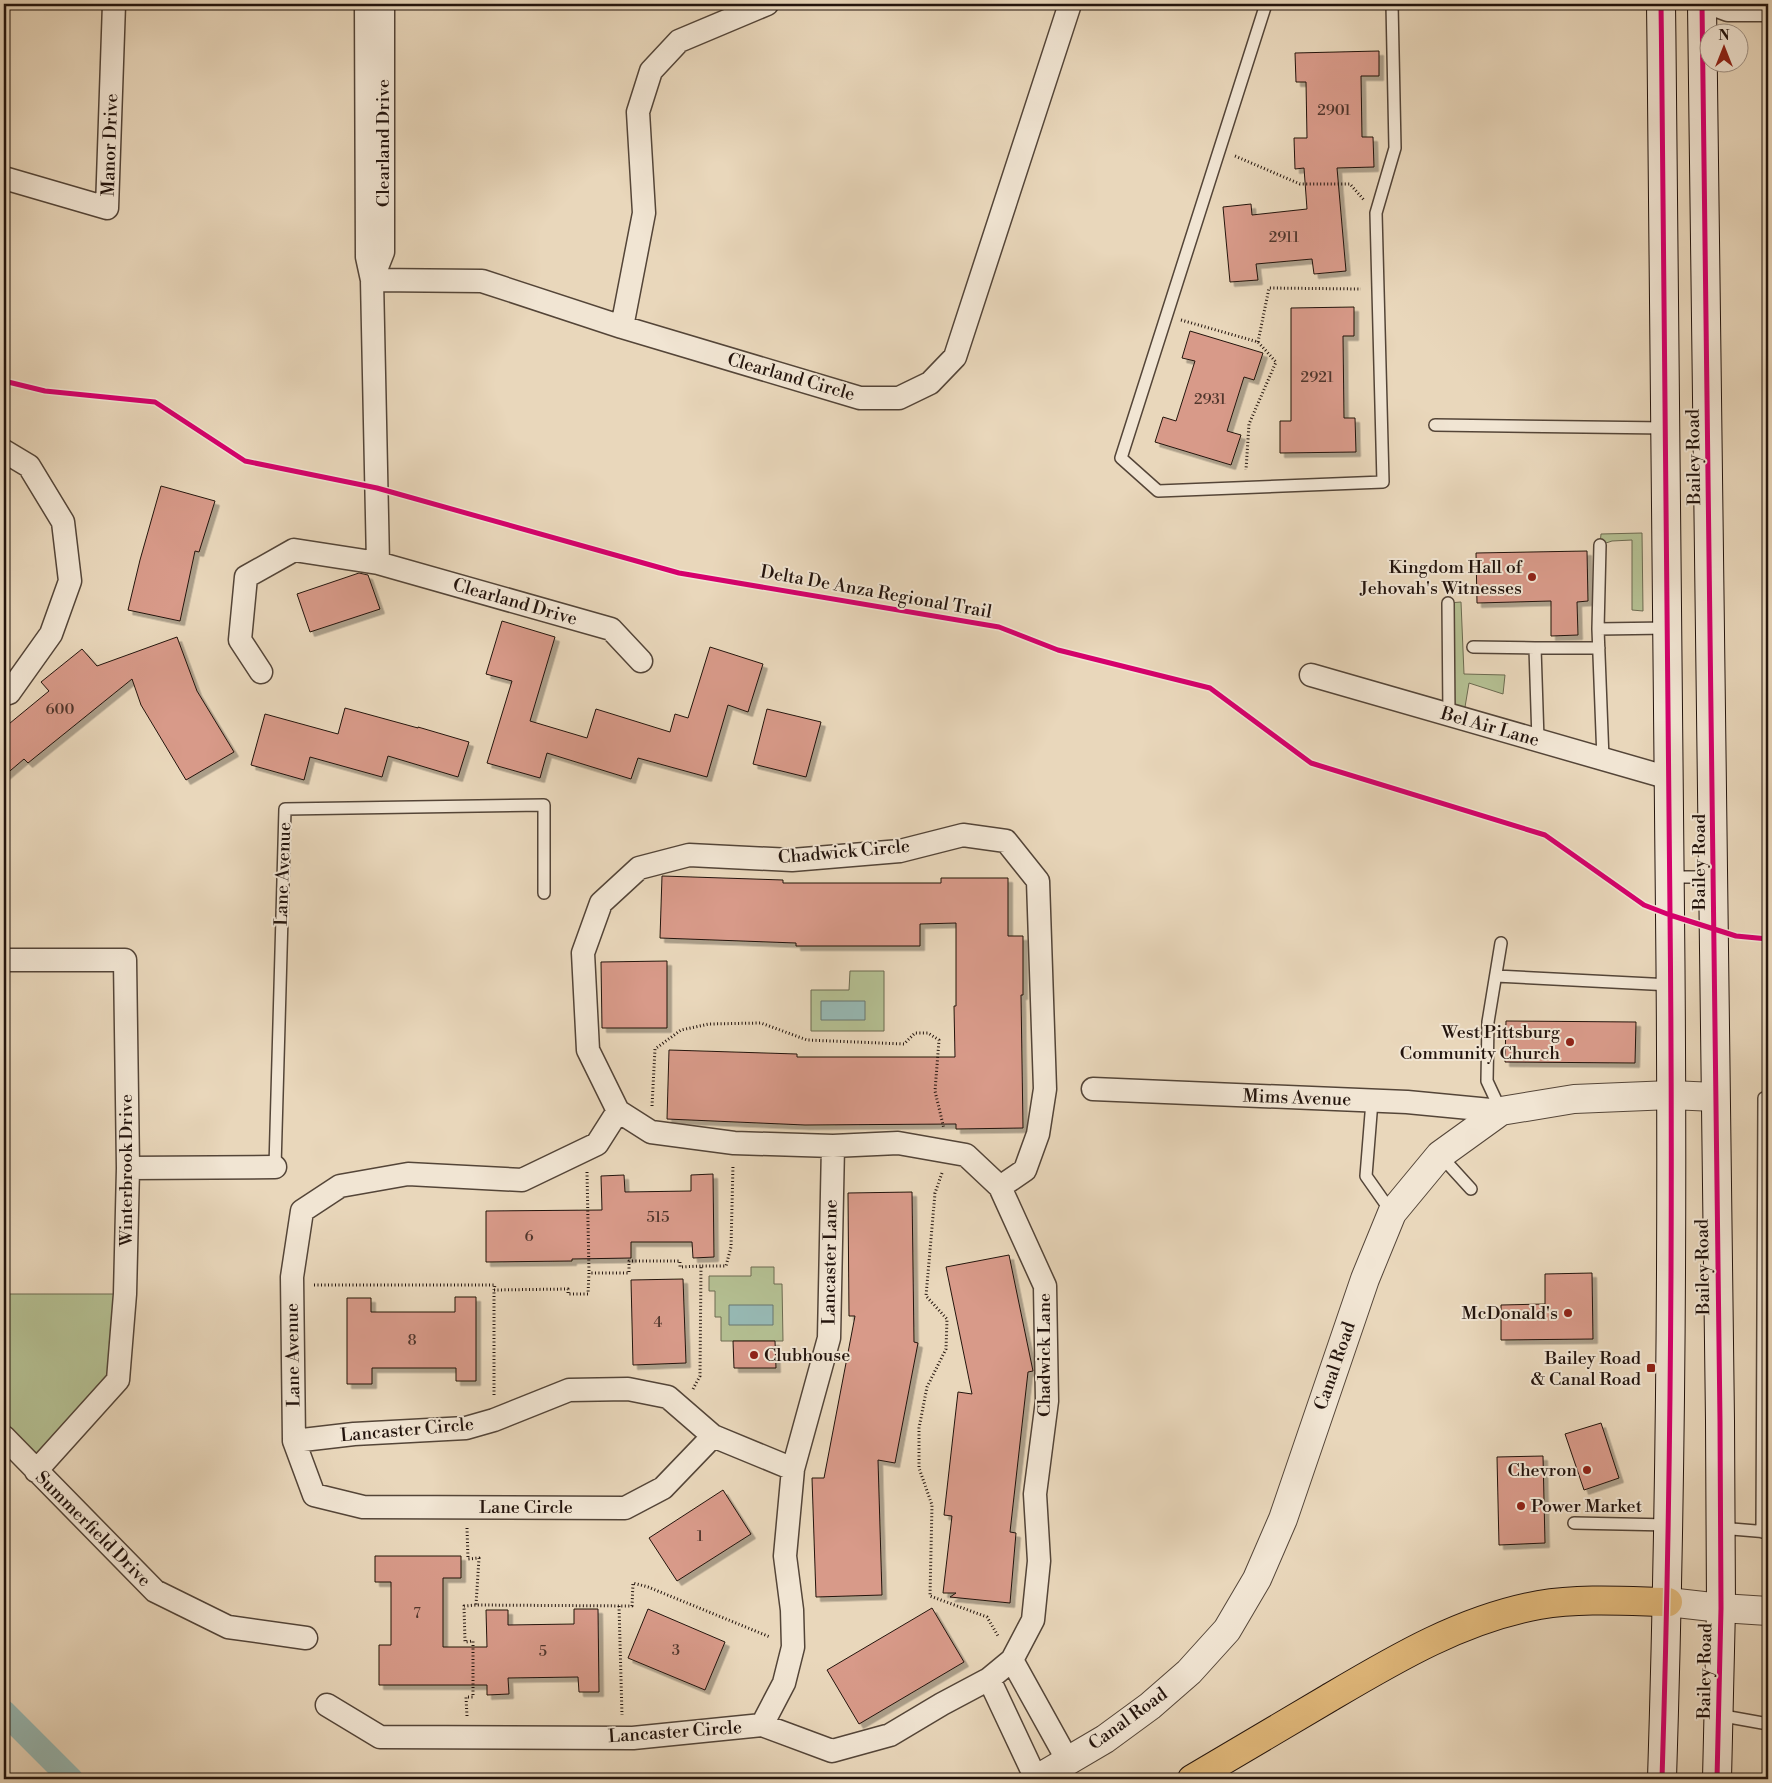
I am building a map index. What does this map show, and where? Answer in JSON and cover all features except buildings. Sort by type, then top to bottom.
[{"type":"highway","points":[[1202,1773],[1389,1662],[1442,1636],[1496,1615],[1539,1605],[1580,1601],[1668,1602]]},
{"type":"main road","name":"Bailey Road","points":[[1661,4],[1671,986],[1671,1349],[1668,1602],[1662,1779]]},
{"type":"main road","name":"Bailey Road","points":[[1702,4],[1720,1528],[1717,1779]]},
{"type":"main road","name":"Canal Road","points":[[1037,1779],[1105,1738],[1150,1706],[1189,1672],[1227,1630],[1257,1580],[1283,1519],[1365,1279],[1392,1213],[1440,1156],[1501,1111],[1574,1098],[1671,1095],[1715,1097]]},
{"type":"main road","points":[[1668,1602],[1720,1608],[1768,1610]]},
{"type":"street","name":"Manor Drive","points":[[4,178],[107,208],[114,4]]},
{"type":"street","name":"Clearland Drive","points":[[366,4],[367,257],[372,280],[378,563]]},
{"type":"street","name":"Clearland Drive","points":[[372,280],[383,252],[383,4]]},
{"type":"street","points":[[622,327],[644,213],[638,112],[651,71],[680,41],[767,4]]},
{"type":"street","name":"Clearland Circle","points":[[372,280],[482,280],[622,327],[860,398],[899,398],[930,383],[955,357],[1070,4]]},
{"type":"street","points":[[1712,4],[1728,10],[1768,10]]},
{"type":"street","points":[[4,451],[29,466],[63,522],[70,581],[51,634],[9,693],[4,694]]},
{"type":"street","name":"Clearland Drive","points":[[261,672],[240,640],[246,577],[294,550],[378,563],[611,629],[641,661]]},
{"type":"street","name":"Bel Air Lane","points":[[1311,675],[1669,778]]},
{"type":"street","name":"Chadwick Circle","points":[[618,1111],[588,1050],[583,953],[601,903],[639,868],[689,855],[792,860],[900,851],[963,835],[1006,841],[1038,881],[1046,1089],[1038,1134],[1025,1170],[1000,1187]]},
{"type":"street","name":"Winterbrook Drive","points":[[4,960],[126,960],[128,1168],[124,1294],[118,1380],[36,1470]]},
{"type":"street","name":"Mims Avenue","points":[[1093,1089],[1407,1102],[1501,1111]]},
{"type":"street","points":[[587,1149],[597,1144],[618,1111]]},
{"type":"street","name":"Chadwick Lane","points":[[618,1111],[651,1132],[734,1143],[833,1146],[898,1143],[966,1156],[1000,1187],[1046,1286],[1047,1401],[1035,1494],[1039,1561],[1033,1620],[1012,1660],[989,1679],[942,1704],[890,1736],[832,1751],[762,1725]]},
{"type":"street","name":"Lancaster Lane","points":[[762,1725],[784,1683],[793,1647],[792,1610],[785,1556],[793,1469],[829,1338],[833,1146]]},
{"type":"street","name":"Lane Avenue","points":[[314,1495],[294,1441],[292,1285],[302,1211],[340,1186],[408,1174],[522,1180],[587,1149]]},
{"type":"street","points":[[128,1168],[275,1166]]},
{"type":"street","name":"Lancaster Circle","points":[[294,1441],[354,1434],[466,1428],[494,1420],[569,1390],[628,1389],[668,1397],[713,1436],[793,1469]]},
{"type":"street","name":"Lane Circle","points":[[314,1495],[363,1507],[625,1508],[663,1488],[713,1436]]},
{"type":"street","name":"Summerfield Drive","points":[[4,1437],[155,1591],[228,1627],[306,1638]]},
{"type":"street","points":[[1012,1660],[1068,1761]]},
{"type":"street","points":[[989,1679],[1037,1779]]},
{"type":"street","name":"Lancaster Circle","points":[[327,1705],[380,1737],[622,1738],[762,1725]]},
{"type":"lane","points":[[1266,4],[1121,458],[1158,491],[1383,482],[1376,213],[1395,148],[1392,4]]},
{"type":"lane","points":[[1435,425],[1666,428]]},
{"type":"lane","points":[[1600,545],[1598,629],[1602,759]]},
{"type":"lane","points":[[1448,603],[1449,715]]},
{"type":"lane","points":[[1598,629],[1668,628]]},
{"type":"lane","points":[[1473,647],[1599,648]]},
{"type":"lane","points":[[1535,648],[1538,740]]},
{"type":"lane","name":"Lane Avenue","points":[[275,1166],[285,809],[544,805],[544,893]]},
{"type":"lane","points":[[1670,877],[1713,877]]},
{"type":"lane","points":[[1501,943],[1488,1022],[1487,1082],[1501,1111]]},
{"type":"lane","points":[[1496,976],[1671,986]]},
{"type":"lane","points":[[1720,1528],[1765,1532],[1764,1098]]},
{"type":"lane","points":[[1372,1101],[1366,1176],[1392,1213]]},
{"type":"lane","points":[[1440,1156],[1471,1188]]},
{"type":"lane","points":[[1574,1522],[1668,1525]]},
{"type":"lane","points":[[1718,1715],[1768,1724]]},
{"type":"path","points":[[1220,149],[1300,184],[1350,184],[1376,213]]},
{"type":"path","points":[[1258,342],[1270,288],[1378,289]]},
{"type":"path","points":[[1167,316],[1258,342],[1276,362],[1249,424],[1244,488]]},
{"type":"path","points":[[651,1132],[655,1049],[681,1030],[709,1024],[761,1023],[807,1040],[904,1044],[915,1033],[928,1033],[939,1040],[935,1091],[949,1154],[935,1193],[926,1296],[947,1320],[946,1349],[927,1387],[919,1428],[919,1468],[932,1505],[930,1596],[987,1617],[1012,1660]]},
{"type":"path","points":[[589,1273],[629,1273],[629,1261],[680,1261],[680,1268],[726,1266],[731,1247],[734,1143]]},
{"type":"path","points":[[494,1290],[568,1289],[568,1294],[588,1294],[587,1149]]},
{"type":"path","points":[[682,1409],[700,1376],[701,1266]]},
{"type":"path","points":[[292,1285],[495,1284],[494,1420]]},
{"type":"path","points":[[467,1507],[468,1559],[479,1558],[476,1605]]},
{"type":"path","points":[[468,1737],[466,1697],[474,1697],[473,1641],[465,1642],[464,1606],[632,1606],[633,1583],[648,1587],[793,1647]]},
{"type":"path","points":[[619,1606],[622,1738]]},
{"type":"green space","points":[[1642,533],[1643,611],[1632,610],[1632,540],[1612,541],[1600,545],[1601,534]]},
{"type":"green space","points":[[1461,602],[1464,674],[1505,675],[1503,694],[1469,683],[1463,719],[1449,715],[1448,603]]},
{"type":"green space","points":[[850,971],[884,971],[884,1031],[811,1031],[811,990],[849,990]]},
{"type":"green space","points":[[751,1267],[774,1267],[774,1284],[782,1284],[783,1341],[721,1341],[721,1317],[715,1317],[715,1291],[709,1291],[709,1276],[751,1276]]},
{"type":"green space","points":[[4,1294],[125,1294],[118,1380],[36,1471],[4,1437]]},
{"type":"water","points":[[821,1001],[865,1001],[865,1020],[821,1020]]},
{"type":"water","points":[[729,1305],[773,1305],[773,1325],[729,1325]]},
{"type":"waterway","points":[[4,1712],[71,1779]]},
{"type":"cycle path","points":[[1661,4],[1671,1130],[1669,1455],[1662,1779]]},
{"type":"cycle path","points":[[1702,4],[1720,1421],[1721,1608],[1717,1779]]},
{"type":"cycle path","name":"Delta De Anza Regional Trail","points":[[4,381],[45,391],[155,402],[245,461],[377,488],[679,573],[999,627],[1058,650],[1210,688],[1311,763],[1545,835],[1644,905],[1736,936],[1768,939]]},
{"type":"place","name":"Kingdom Hall of Jehovah's Witnesses","points":[[1532,577]]},
{"type":"place","name":"West Pittsburg Community Church","points":[[1570,1042]]},
{"type":"place","name":"McDonald's","points":[[1568,1313]]},
{"type":"place","name":"Clubhouse","points":[[754,1355]]},
{"type":"place","name":"Bailey Road & Canal Road","points":[[1651,1368]]},
{"type":"place","name":"Chevron","points":[[1587,1470]]},
{"type":"place","name":"Power Market","points":[[1521,1506]]}]
